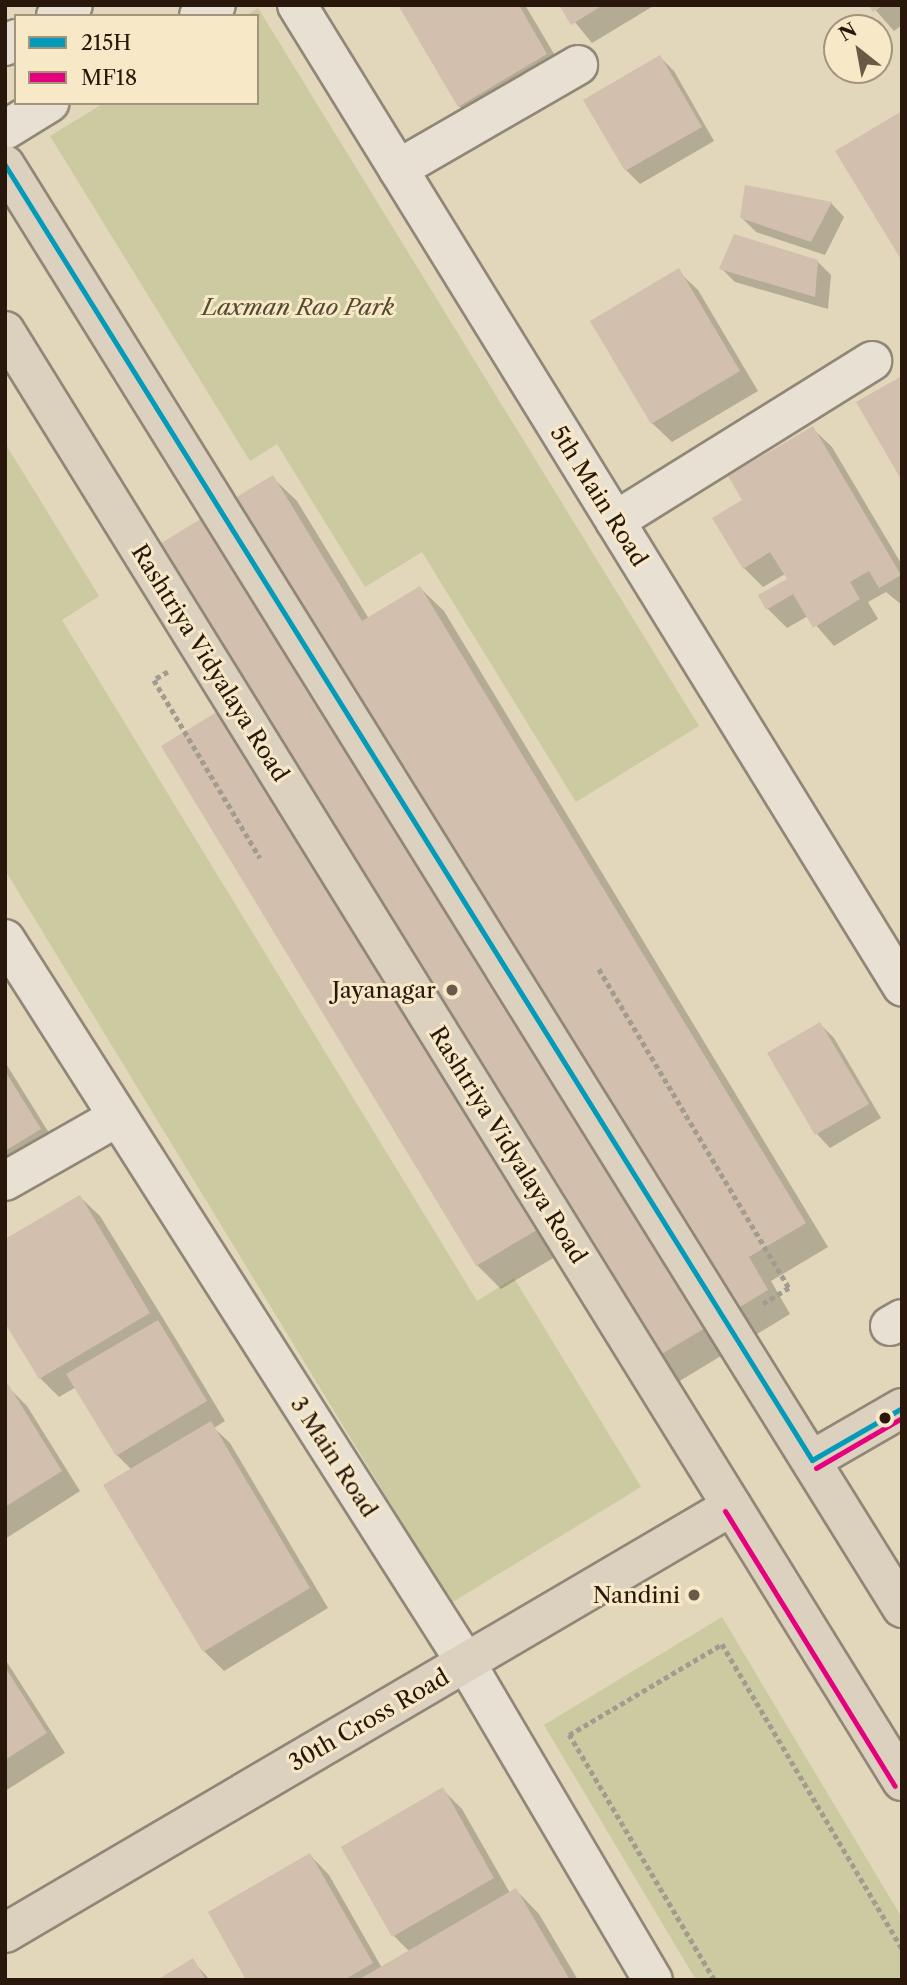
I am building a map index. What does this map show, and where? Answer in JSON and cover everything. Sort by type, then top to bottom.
[{"type":"main road","points":[[5,165],[902,1608]]},
{"type":"main road","name":"Rashtriya Vidyalaya Road","points":[[5,331],[902,1781]]},
{"type":"main road","points":[[811,1460],[902,1408]]},
{"type":"main road","name":"30th Cross Road","points":[[5,1933],[732,1506]]},
{"type":"street","name":"5th Main Road","points":[[297,5],[902,986]]},
{"type":"street","points":[[398,169],[578,65]]},
{"type":"street","points":[[5,130],[46,105]]},
{"type":"street","points":[[615,521],[872,361]]},
{"type":"street","name":"3 Main Road","points":[[5,939],[116,1118],[466,1663],[653,1980]]},
{"type":"street","points":[[5,1181],[116,1118]]},
{"type":"path","points":[[169,671],[154,680],[260,858]]},
{"type":"path","points":[[599,969],[789,1288],[760,1306]]},
{"type":"path","points":[[714,1980],[569,1735],[722,1644],[902,1948]]},
{"type":"green space","name":"Laxman Rao Park","points":[[258,8],[699,726],[576,802],[422,552],[365,587],[277,444],[250,461],[50,136],[101,105],[259,105],[259,14],[249,14]]},
{"type":"green space","points":[[5,443],[99,596],[62,620],[477,1301],[514,1278],[641,1487],[451,1603],[5,870]]},
{"type":"green space","points":[[722,1617],[902,1918],[902,1980],[696,1980],[544,1725]]},
{"type":"building","points":[[398,5],[519,5],[547,54],[458,107]]},
{"type":"building","points":[[559,5],[603,5],[571,25]]},
{"type":"building","points":[[868,5],[884,5],[873,12]]},
{"type":"building","points":[[660,55],[702,127],[625,171],[583,100]]},
{"type":"building","points":[[902,111],[902,261],[835,151]]},
{"type":"building","points":[[745,185],[832,202],[811,242],[740,218]]},
{"type":"building","points":[[734,234],[818,260],[815,297],[719,269]]},
{"type":"building","points":[[679,268],[740,371],[651,424],[590,321]]},
{"type":"building","points":[[902,376],[902,481],[856,402]]},
{"type":"building","points":[[813,426],[901,575],[879,588],[869,571],[850,582],[860,599],[813,628],[793,594],[766,610],[758,595],[787,579],[770,552],[743,569],[712,518],[742,500],[728,476]]},
{"type":"building","points":[[273,475],[362,621],[420,586],[806,1223],[749,1257],[768,1290],[630,1373],[542,1227],[476,1266],[161,746],[220,710],[130,562]]},
{"type":"building","points":[[820,1022],[869,1104],[815,1135],[767,1053]]},
{"type":"building","points":[[5,1071],[41,1129],[5,1151]]},
{"type":"building","points":[[80,1195],[150,1313],[39,1379],[5,1323],[5,1239]]},
{"type":"building","points":[[158,1320],[207,1401],[116,1456],[66,1374]]},
{"type":"building","points":[[8,1384],[62,1471],[5,1507],[5,1386]]},
{"type":"building","points":[[211,1421],[310,1588],[203,1652],[103,1485]]},
{"type":"building","points":[[5,1667],[47,1733],[5,1760]]},
{"type":"building","points":[[443,1787],[494,1878],[392,1937],[341,1847]]},
{"type":"building","points":[[310,1853],[373,1963],[344,1980],[246,1980],[208,1912]]},
{"type":"building","points":[[516,1888],[570,1980],[358,1980]]},
{"type":"building","points":[[193,1958],[206,1980],[157,1980]]},
{"type":"transit line","name":"215H","points":[[5,165],[812,1460],[902,1408]]},
{"type":"transit line","name":"MF18","points":[[816,1468],[902,1418]]},
{"type":"transit line","name":"MF18","points":[[725,1511],[895,1786]]},
{"type":"place","name":"Jayanagar","points":[[452,990]]},
{"type":"place","name":"Nandini","points":[[694,1595]]}]
